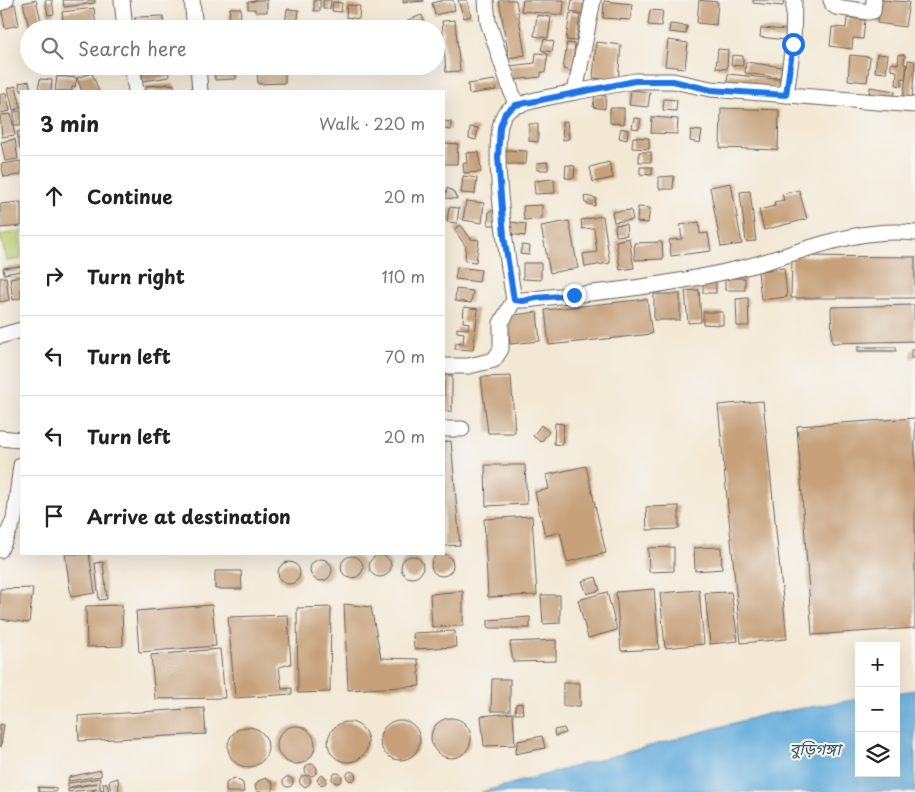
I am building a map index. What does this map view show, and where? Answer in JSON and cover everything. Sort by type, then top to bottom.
[{"type":"street","points":[[0,3],[6,0]]},
{"type":"street","points":[[122,0],[125,20]]},
{"type":"street","points":[[192,0],[194,20]]},
{"type":"street","points":[[486,0],[488,22],[516,105]]},
{"type":"street","points":[[575,92],[593,0]]},
{"type":"street","points":[[786,95],[793,44],[794,0]]},
{"type":"street","points":[[831,0],[836,7],[870,12],[873,11],[874,0]]},
{"type":"street","points":[[133,75],[136,90]]},
{"type":"street","points":[[199,75],[200,90]]},
{"type":"street","points":[[445,366],[469,366],[494,360],[501,349],[501,323],[514,300],[504,236],[498,157],[500,127],[505,113],[516,105],[635,81],[673,81],[711,90],[915,105]]},
{"type":"street","points":[[514,300],[523,301],[667,283],[745,267],[837,239],[893,231],[915,233]]},
{"type":"street","points":[[0,336],[20,330]]},
{"type":"street","points":[[445,429],[462,429]]},
{"type":"street","points":[[0,438],[20,440]]},
{"type":"street","points":[[0,550],[14,520],[20,473]]},
{"type":"green space","points":[[20,231],[20,259],[7,261],[0,235]]},
{"type":"water","name":"বুড়িগঙ্গা","points":[[915,690],[915,792],[481,792],[767,714],[855,700],[855,777],[900,777],[900,692]]},
{"type":"building","points":[[36,0],[41,20],[27,20],[23,3]]},
{"type":"building","points":[[45,0],[52,0],[54,14],[48,15]]},
{"type":"building","points":[[63,0],[95,0],[95,3],[64,7]]},
{"type":"building","points":[[267,0],[267,12],[255,12],[255,9],[248,9],[248,2]]},
{"type":"building","points":[[314,0],[320,0],[320,11],[314,11]]},
{"type":"building","points":[[323,0],[331,0],[330,9],[323,9]]},
{"type":"building","points":[[403,0],[424,0],[424,1],[403,3]]},
{"type":"building","points":[[453,0],[455,10],[435,15],[432,3]]},
{"type":"building","points":[[458,0],[467,0],[471,16],[464,18]]},
{"type":"building","points":[[499,0],[516,0],[525,55],[509,58]]},
{"type":"building","points":[[523,0],[564,0],[563,15],[521,11]]},
{"type":"building","points":[[572,0],[588,0],[586,14],[570,11]]},
{"type":"building","points":[[699,0],[718,2],[716,25],[697,23]]},
{"type":"building","points":[[753,0],[784,0],[783,6],[753,3]]},
{"type":"building","points":[[881,0],[909,2],[905,27],[877,23]]},
{"type":"building","points":[[604,1],[632,4],[630,20],[603,18]]},
{"type":"building","points":[[333,2],[342,3],[341,12],[332,11]]},
{"type":"building","points":[[15,4],[19,25],[5,28],[1,7]]},
{"type":"building","points":[[347,5],[360,6],[359,19],[346,17]]},
{"type":"building","points":[[94,8],[95,20],[63,20],[62,12]]},
{"type":"building","points":[[230,8],[241,8],[240,20],[229,20]]},
{"type":"building","points":[[287,9],[299,10],[298,20],[286,20]]},
{"type":"building","points":[[650,10],[663,11],[661,26],[648,25]]},
{"type":"building","points":[[570,13],[580,15],[576,41],[566,40]]},
{"type":"building","points":[[422,15],[423,20],[408,20]]},
{"type":"building","points":[[537,15],[551,17],[548,38],[534,36]]},
{"type":"building","points":[[163,16],[163,20],[135,20],[135,17]]},
{"type":"building","points":[[847,18],[865,20],[863,39],[853,38],[852,49],[830,46],[832,27],[846,28]]},
{"type":"building","points":[[455,20],[460,71],[446,72],[445,21]]},
{"type":"building","points":[[670,24],[687,26],[686,34],[669,32]]},
{"type":"building","points":[[761,28],[787,30],[786,40],[760,37]]},
{"type":"building","points":[[544,39],[554,42],[552,52],[541,50]]},
{"type":"building","points":[[668,40],[688,43],[685,68],[665,66]]},
{"type":"building","points":[[596,42],[621,45],[618,81],[593,78]]},
{"type":"building","points":[[567,43],[575,44],[572,71],[563,69]]},
{"type":"building","points":[[718,49],[728,50],[727,69],[716,68]]},
{"type":"building","points":[[536,53],[548,54],[545,73],[541,72],[541,77],[512,80],[510,66],[535,63]]},
{"type":"building","points":[[877,54],[888,55],[886,73],[875,72]]},
{"type":"building","points":[[899,54],[905,55],[904,64],[907,65],[905,79],[902,78],[902,86],[896,85],[897,71],[891,70],[891,63],[898,64]]},
{"type":"building","points":[[732,55],[743,56],[743,66],[731,65]]},
{"type":"building","points":[[850,55],[870,57],[867,82],[848,80]]},
{"type":"building","points":[[908,60],[915,61],[912,100],[903,99]]},
{"type":"building","points":[[746,62],[782,67],[780,78],[745,73]]},
{"type":"building","points":[[728,74],[785,80],[784,89],[727,83]]},
{"type":"building","points":[[93,75],[99,90],[82,90],[77,78]]},
{"type":"building","points":[[142,75],[169,75],[169,77],[143,81]]},
{"type":"building","points":[[215,75],[236,75],[236,79],[215,80]]},
{"type":"building","points":[[258,75],[285,75],[285,83],[258,84]]},
{"type":"building","points":[[57,76],[77,78],[75,87],[72,87],[72,90],[55,90]]},
{"type":"building","points":[[40,79],[52,80],[51,90],[38,90]]},
{"type":"building","points":[[495,80],[496,90],[469,94],[468,84]]},
{"type":"building","points":[[29,81],[31,90],[21,90],[19,83]]},
{"type":"building","points":[[174,84],[175,90],[146,90],[146,86]]},
{"type":"building","points":[[16,86],[20,108],[13,110],[8,88]]},
{"type":"building","points":[[870,87],[895,91],[894,99],[869,96]]},
{"type":"building","points":[[631,90],[650,92],[648,107],[629,105]]},
{"type":"building","points":[[6,93],[10,111],[0,113],[0,95]]},
{"type":"building","points":[[595,95],[606,96],[605,109],[593,107]]},
{"type":"building","points":[[664,99],[677,100],[676,111],[663,110]]},
{"type":"building","points":[[610,108],[624,108],[624,124],[610,123]]},
{"type":"building","points":[[721,108],[779,110],[778,150],[720,148]]},
{"type":"building","points":[[14,111],[20,111],[20,125],[14,125]]},
{"type":"building","points":[[11,114],[15,135],[2,137],[0,115]]},
{"type":"building","points":[[652,117],[678,119],[677,134],[651,133]]},
{"type":"building","points":[[634,118],[641,119],[639,129],[632,128]]},
{"type":"building","points":[[445,121],[451,122],[451,130],[445,129]]},
{"type":"building","points":[[567,121],[569,139],[563,140],[562,122]]},
{"type":"building","points":[[529,124],[538,124],[538,142],[529,141]]},
{"type":"building","points":[[470,127],[478,128],[476,140],[469,138]]},
{"type":"building","points":[[621,128],[628,130],[627,140],[619,138]]},
{"type":"building","points":[[691,130],[702,131],[700,143],[690,141]]},
{"type":"building","points":[[20,131],[20,149],[17,132]]},
{"type":"building","points":[[633,137],[649,138],[649,149],[632,148]]},
{"type":"building","points":[[15,139],[18,159],[5,161],[1,142]]},
{"type":"building","points":[[445,143],[458,144],[457,164],[445,164]]},
{"type":"building","points":[[506,150],[527,151],[526,164],[505,164]]},
{"type":"building","points":[[479,152],[481,172],[464,173],[463,163],[467,163],[466,153]]},
{"type":"building","points":[[639,152],[651,152],[651,162],[639,162]]},
{"type":"building","points":[[20,161],[20,175],[4,177],[1,164]]},
{"type":"building","points":[[548,162],[548,170],[537,170],[537,163]]},
{"type":"building","points":[[609,162],[613,178],[593,182],[590,167]]},
{"type":"building","points":[[566,165],[575,166],[574,178],[565,178]]},
{"type":"building","points":[[640,167],[652,167],[652,175],[640,174]]},
{"type":"building","points":[[463,176],[477,178],[475,194],[461,193]]},
{"type":"building","points":[[674,176],[673,189],[659,189],[659,177]]},
{"type":"building","points":[[554,179],[555,193],[535,194],[534,181]]},
{"type":"building","points":[[731,183],[742,244],[721,247],[710,187]]},
{"type":"building","points":[[447,188],[453,191],[457,199],[445,198]]},
{"type":"building","points":[[799,190],[807,219],[764,230],[759,210],[775,206],[774,202],[784,200],[782,194]]},
{"type":"building","points":[[750,191],[756,241],[746,242],[740,192]]},
{"type":"building","points":[[584,196],[596,198],[595,206],[585,203]]},
{"type":"building","points":[[466,201],[484,203],[482,223],[463,220]]},
{"type":"building","points":[[20,202],[20,226],[0,228],[0,204]]},
{"type":"building","points":[[542,205],[542,219],[524,220],[523,206]]},
{"type":"building","points":[[449,207],[459,208],[457,223],[447,222]]},
{"type":"building","points":[[638,207],[650,208],[648,223],[637,222]]},
{"type":"building","points":[[631,210],[633,220],[614,222],[612,212]]},
{"type":"building","points":[[489,211],[499,211],[498,225],[488,225]]},
{"type":"building","points":[[603,216],[610,263],[585,267],[583,254],[597,252],[594,228],[582,229],[581,220]]},
{"type":"building","points":[[569,221],[578,268],[550,273],[541,226]]},
{"type":"building","points":[[511,222],[526,224],[525,236],[510,234]]},
{"type":"building","points":[[699,222],[700,234],[708,233],[711,251],[671,256],[669,240],[682,239],[680,225]]},
{"type":"building","points":[[626,224],[627,235],[616,236],[615,225]]},
{"type":"building","points":[[461,225],[471,239],[479,240],[476,262],[465,261],[466,247],[454,229]]},
{"type":"building","points":[[629,238],[634,268],[620,270],[616,241]]},
{"type":"building","points":[[662,242],[663,259],[635,260],[634,243]]},
{"type":"building","points":[[522,245],[530,246],[529,255],[520,254]]},
{"type":"building","points":[[792,256],[915,257],[915,298],[791,298]]},
{"type":"building","points":[[523,263],[541,263],[541,280],[523,279]]},
{"type":"building","points":[[20,266],[20,271],[4,274],[3,268]]},
{"type":"building","points":[[457,267],[481,270],[479,282],[455,279]]},
{"type":"building","points":[[784,268],[787,297],[761,300],[758,271]]},
{"type":"building","points":[[20,276],[20,298],[13,300],[10,278]]},
{"type":"building","points":[[6,277],[9,300],[0,302],[0,278]]},
{"type":"building","points":[[703,278],[716,278],[716,293],[703,293]]},
{"type":"building","points":[[725,278],[745,278],[745,290],[725,290]]},
{"type":"building","points":[[456,289],[473,291],[471,303],[455,301]]},
{"type":"building","points":[[699,290],[701,322],[688,323],[685,291]]},
{"type":"building","points":[[654,294],[680,294],[680,320],[654,320]]},
{"type":"building","points":[[748,298],[749,326],[737,326],[736,299]]},
{"type":"building","points":[[647,299],[652,334],[549,345],[545,310]]},
{"type":"building","points":[[914,305],[915,341],[832,343],[831,307]]},
{"type":"building","points":[[464,307],[478,309],[473,350],[455,349],[456,343],[463,344],[464,333],[457,332],[457,328],[468,329],[469,323],[463,322]]},
{"type":"building","points":[[537,312],[540,341],[510,344],[507,316]]},
{"type":"building","points":[[703,312],[723,312],[723,325],[703,324]]},
{"type":"building","points":[[858,347],[896,347],[896,351],[858,351]]},
{"type":"building","points":[[911,350],[915,350],[915,358],[911,358]]},
{"type":"building","points":[[445,375],[452,375],[452,411],[445,411]]},
{"type":"building","points":[[511,376],[515,433],[488,433],[481,377]]},
{"type":"building","points":[[763,401],[787,639],[741,643],[718,405]]},
{"type":"building","points":[[915,418],[915,628],[812,635],[797,426]]},
{"type":"building","points":[[555,423],[564,424],[562,445],[554,444]]},
{"type":"building","points":[[541,425],[549,432],[541,442],[533,436]]},
{"type":"building","points":[[451,441],[460,545],[445,546],[445,442]]},
{"type":"building","points":[[485,465],[525,465],[527,504],[486,506]]},
{"type":"building","points":[[586,466],[606,553],[567,562],[560,532],[545,536],[535,492],[549,489],[546,475]]},
{"type":"building","points":[[679,506],[679,529],[647,530],[646,507]]},
{"type":"building","points":[[532,516],[537,595],[488,597],[484,519]]},
{"type":"building","points":[[674,547],[674,571],[649,572],[648,548]]},
{"type":"building","points":[[721,547],[722,569],[695,571],[694,548]]},
{"type":"building","points":[[65,555],[89,555],[95,593],[71,597]]},
{"type":"building","points":[[380,555],[390,562],[391,566],[384,576],[380,577],[370,570],[369,566],[376,556]]},
{"type":"building","points":[[438,555],[446,555],[452,561],[452,569],[446,575],[438,575],[432,569],[432,561]]},
{"type":"building","points":[[352,556],[360,559],[363,567],[360,575],[352,578],[344,575],[341,567],[344,559]]},
{"type":"building","points":[[412,556],[422,563],[423,567],[416,577],[412,578],[402,571],[401,567],[408,557]]},
{"type":"building","points":[[321,559],[331,566],[332,570],[325,580],[321,581],[311,574],[310,570],[317,560]]},
{"type":"building","points":[[103,562],[107,599],[99,600],[95,563]]},
{"type":"building","points":[[289,562],[299,569],[300,573],[293,583],[289,584],[279,577],[278,573],[285,563]]},
{"type":"building","points":[[215,571],[241,571],[242,589],[215,589]]},
{"type":"building","points":[[596,577],[600,590],[587,594],[582,581]]},
{"type":"building","points":[[33,588],[29,623],[0,619],[0,589]]},
{"type":"building","points":[[654,589],[659,649],[621,651],[616,592]]},
{"type":"building","points":[[699,590],[704,644],[665,648],[660,593]]},
{"type":"building","points":[[463,591],[463,626],[432,627],[430,594]]},
{"type":"building","points":[[607,592],[617,630],[588,638],[578,600]]},
{"type":"building","points":[[731,592],[738,641],[710,644],[705,593]]},
{"type":"building","points":[[541,595],[560,595],[560,623],[543,624]]},
{"type":"building","points":[[344,604],[371,607],[381,658],[418,659],[420,686],[348,690]]},
{"type":"building","points":[[122,605],[123,646],[87,647],[86,606]]},
{"type":"building","points":[[212,605],[216,646],[139,652],[136,611]]},
{"type":"building","points":[[331,607],[330,692],[298,693],[297,608]]},
{"type":"building","points":[[288,615],[291,664],[279,667],[282,689],[292,688],[292,694],[235,698],[228,617]]},
{"type":"building","points":[[530,617],[530,628],[488,628],[488,620]]},
{"type":"building","points":[[455,631],[456,647],[414,649],[413,633]]},
{"type":"building","points":[[556,640],[556,661],[513,662],[510,642]]},
{"type":"building","points":[[220,649],[225,698],[155,699],[151,655]]},
{"type":"building","points":[[492,679],[510,679],[510,711],[491,711]]},
{"type":"building","points":[[563,683],[580,683],[580,706],[563,706]]},
{"type":"building","points":[[522,703],[523,714],[515,714],[516,704]]},
{"type":"building","points":[[204,708],[206,734],[79,741],[78,716]]},
{"type":"building","points":[[513,713],[515,745],[484,746],[481,716]]},
{"type":"building","points":[[447,718],[455,718],[462,721],[468,727],[471,738],[468,749],[462,755],[455,758],[447,758],[440,755],[434,749],[431,742],[431,734],[434,727],[440,721]]},
{"type":"building","points":[[404,720],[411,723],[417,729],[420,740],[419,748],[411,757],[404,760],[396,760],[389,757],[381,748],[380,736],[383,729],[392,721]]},
{"type":"building","points":[[344,722],[352,722],[359,725],[365,731],[368,742],[365,753],[359,759],[352,762],[344,762],[337,759],[331,753],[328,746],[328,738],[331,731],[337,725]]},
{"type":"building","points":[[0,724],[4,725],[1,747],[0,746]]},
{"type":"building","points":[[296,726],[309,732],[315,745],[309,758],[296,764],[283,758],[277,745],[283,732]]},
{"type":"building","points":[[252,727],[259,730],[265,736],[268,747],[267,755],[259,764],[252,767],[244,767],[237,764],[229,755],[228,743],[231,736],[240,728]]},
{"type":"building","points":[[564,728],[566,733],[555,736],[554,730]]},
{"type":"building","points":[[542,736],[545,748],[515,754],[518,741]]},
{"type":"building","points":[[313,764],[316,765],[316,775],[309,776],[306,775],[305,768],[306,765]]},
{"type":"building","points":[[101,770],[101,776],[68,781],[69,777]]},
{"type":"building","points":[[351,771],[356,776],[351,781],[346,776]]},
{"type":"building","points":[[335,773],[339,773],[342,778],[341,782],[335,783],[332,780],[332,776]]},
{"type":"building","points":[[305,775],[311,781],[305,787],[299,781]]},
{"type":"building","points":[[322,775],[327,780],[322,785],[317,780]]},
{"type":"building","points":[[286,777],[290,777],[293,782],[292,786],[286,787],[283,784],[283,780]]},
{"type":"building","points":[[100,778],[100,789],[102,789],[102,792],[90,792],[97,789],[68,792],[68,789],[97,783],[68,787],[68,783]]},
{"type":"building","points":[[118,778],[119,792],[111,792],[109,781]]},
{"type":"building","points":[[234,778],[243,783],[244,792],[226,792],[226,783]]},
{"type":"building","points":[[266,778],[273,783],[272,792],[257,792],[255,786],[258,781]]},
{"type":"building","points":[[103,783],[107,783],[109,792],[104,792]]},
{"type":"building","points":[[38,787],[56,788],[56,792],[39,792]]},
{"type":"route","points":[[574,295],[523,301],[514,300],[504,236],[498,157],[500,127],[505,113],[516,105],[635,81],[673,81],[711,90],[786,95],[793,44]]}]
